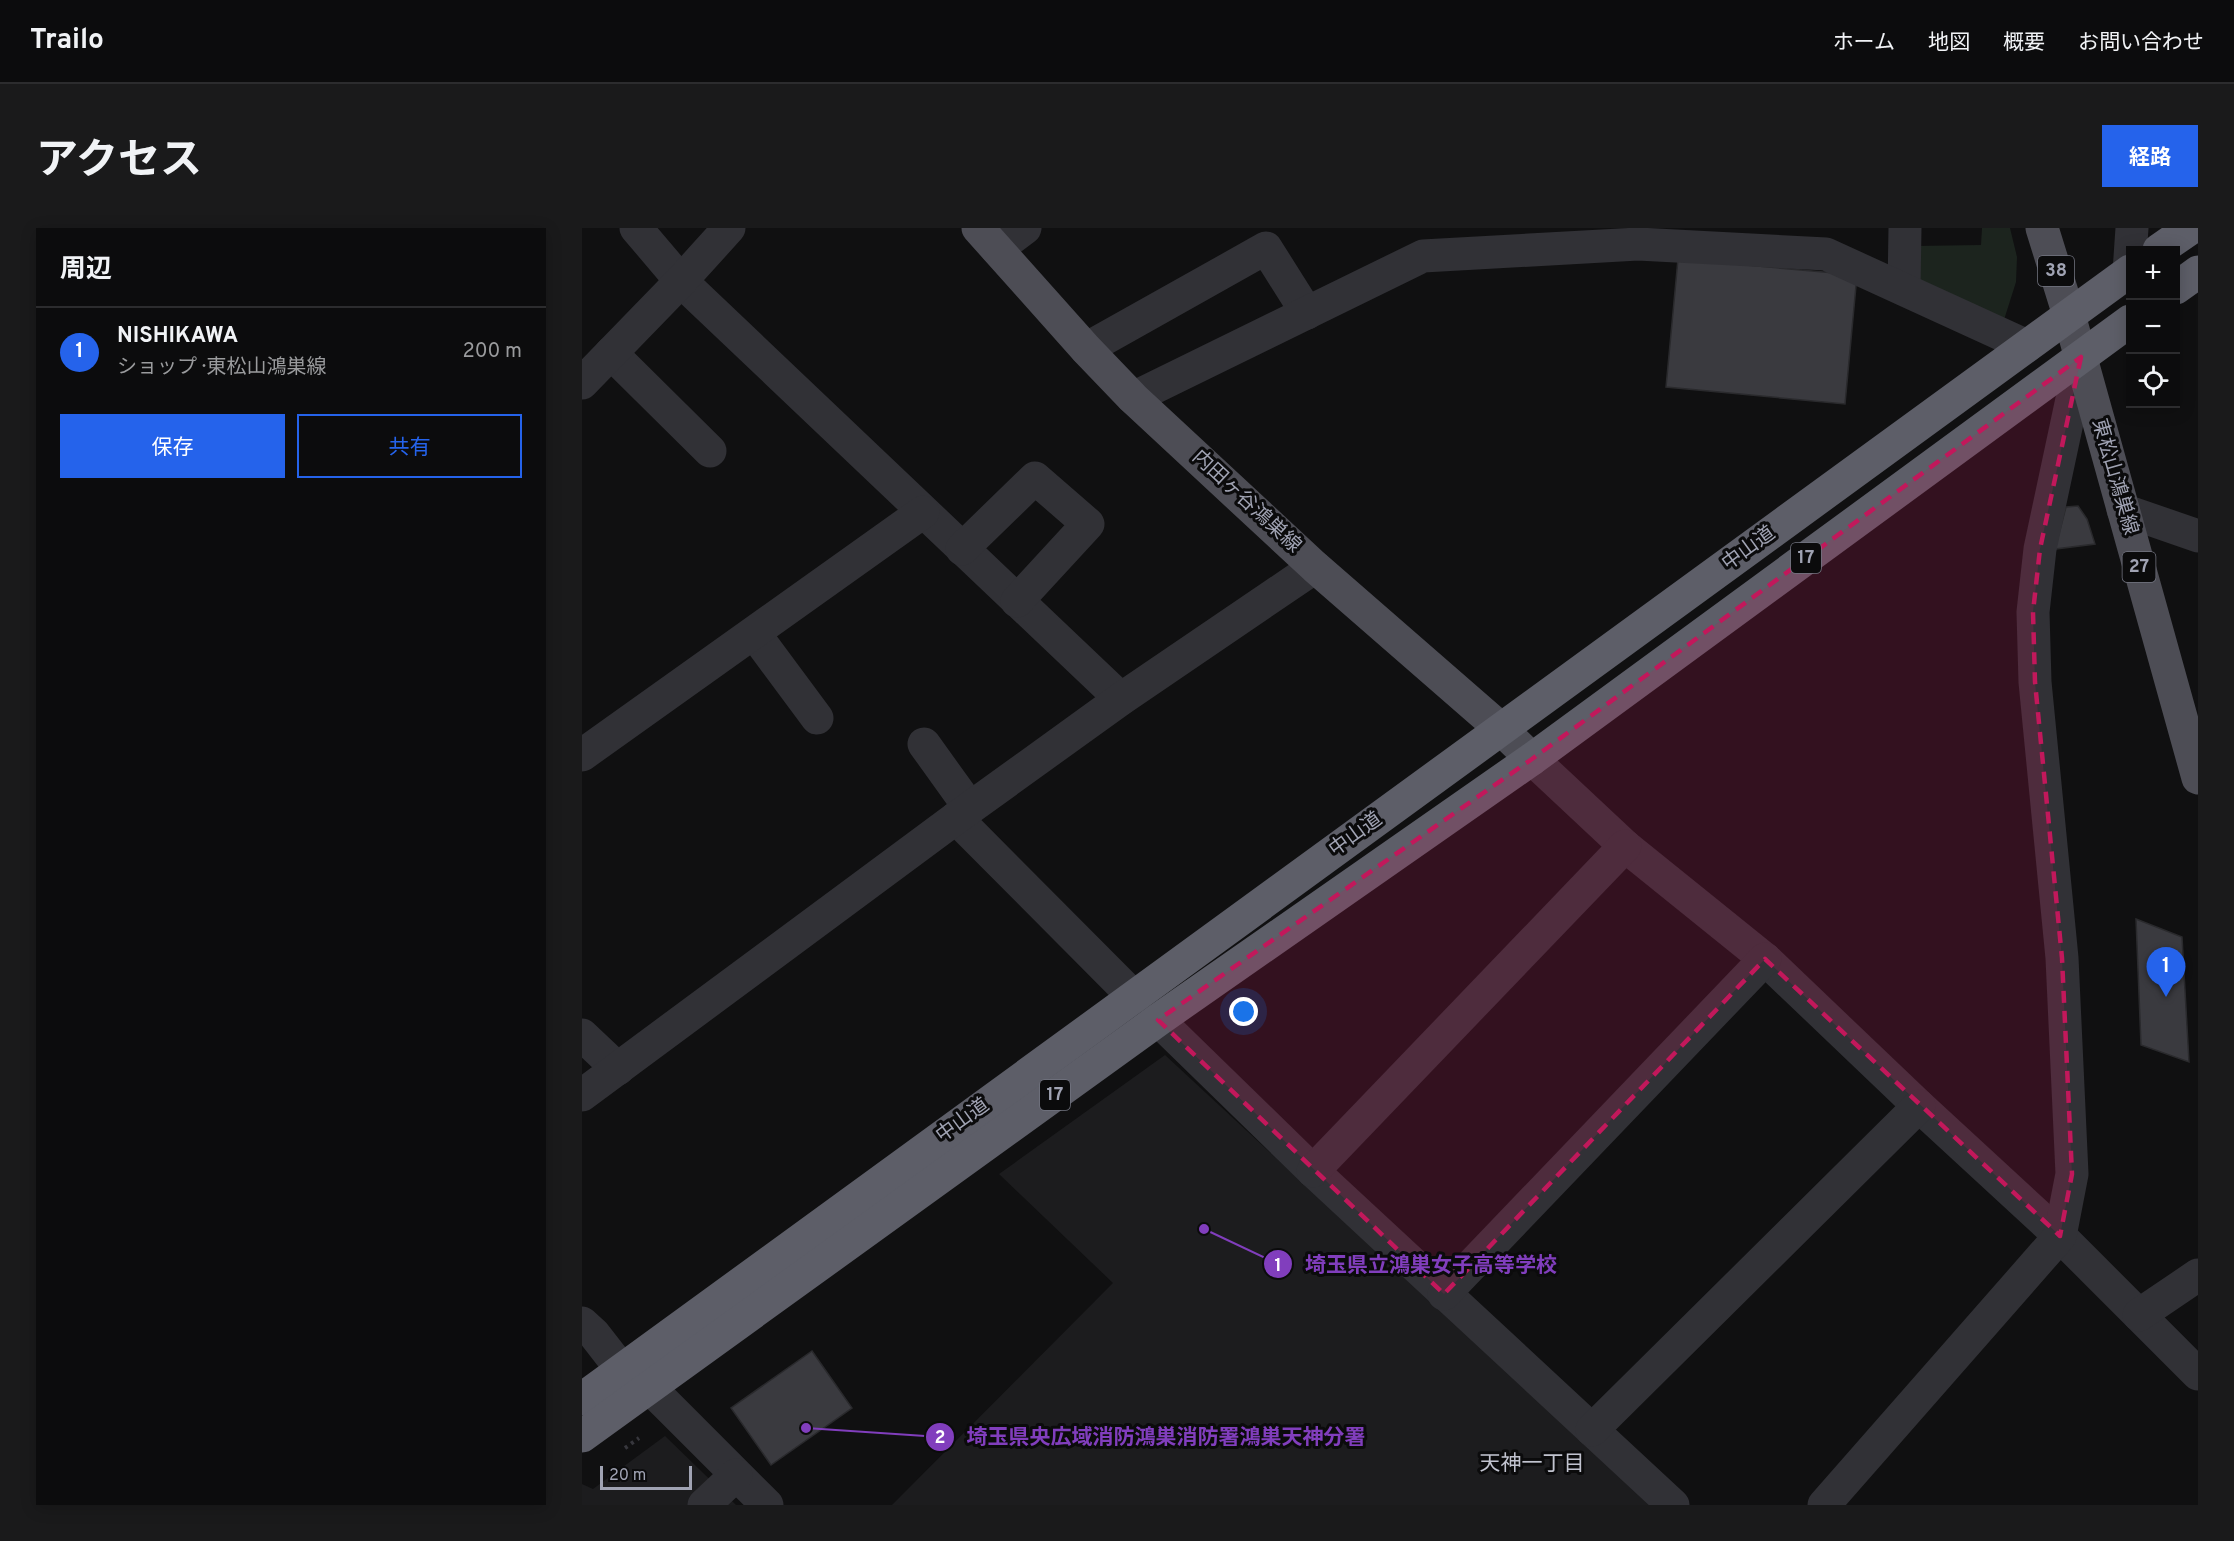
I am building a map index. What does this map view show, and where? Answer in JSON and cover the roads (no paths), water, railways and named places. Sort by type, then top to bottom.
[{"type":"highway","points":[[2165,246],[2191,228]]},
{"type":"highway","points":[[2180,285],[2198,272]]},
{"type":"highway","name":"中山道","points":[[582,1436],[635,1378],[1134,996],[2126,275]]},
{"type":"highway","name":"中山道","points":[[582,1399],[635,1378],[1158,1020],[1532,759],[2126,324]]},
{"type":"main road","name":"38","points":[[2042,228],[2069,315]]},
{"type":"main road","name":"内田ヶ谷鴻巣線","points":[[987,238],[1133,398],[1315,567],[1501,729],[1532,759]]},
{"type":"main road","name":"東松山鴻巣線","points":[[2069,315],[2198,778]]},
{"type":"street","points":[[636,228],[681,281],[1121,699]]},
{"type":"street","points":[[582,383],[729,228]]},
{"type":"street","points":[[987,238],[1025,228]]},
{"type":"street","points":[[1904,289],[1905,228]]},
{"type":"street","points":[[2131,246],[2132,228]]},
{"type":"street","points":[[1133,398],[1423,256],[1637,236],[1766,239],[1826,254],[2026,346]]},
{"type":"street","points":[[1086,349],[1266,248],[1307,313]]},
{"type":"street","points":[[611,353],[710,451]]},
{"type":"street","points":[[1824,1505],[2060,1236],[2072,1174],[2062,958],[2035,682],[2033,612],[2040,549],[2081,357]]},
{"type":"street","points":[[962,549],[1035,478],[1088,524],[1017,601]]},
{"type":"street","points":[[2123,510],[2198,536]]},
{"type":"street","points":[[582,755],[923,512]]},
{"type":"street","points":[[582,1095],[1121,699],[1315,567]]},
{"type":"street","points":[[754,633],[817,718]]},
{"type":"street","points":[[924,744],[963,813],[1134,996]]},
{"type":"street","points":[[1532,759],[1625,846],[1765,959],[2060,1236],[2198,1374]]},
{"type":"street","points":[[1312,1171],[1625,846]]},
{"type":"street","points":[[1444,1294],[1765,959]]},
{"type":"street","points":[[1158,1020],[1312,1171],[1673,1505]]},
{"type":"street","points":[[582,1035],[618,1069]]},
{"type":"street","points":[[1592,1430],[1919,1106]]},
{"type":"street","points":[[2139,1315],[2198,1275]]},
{"type":"street","points":[[582,1323],[635,1378],[767,1505]]},
{"type":"street","points":[[704,1505],[736,1475]]},
{"type":"place","name":"NISHIKAWA","points":[[2166,997]]},
{"type":"place","name":"埼玉県立鴻巣女子高等学校","points":[[1204,1229]]},
{"type":"place","name":"埼玉県央広域消防鴻巣消防署鴻巣天神分署","points":[[806,1428]]},
{"type":"district","name":"天神一丁目","points":[[1532,1464]]}]
